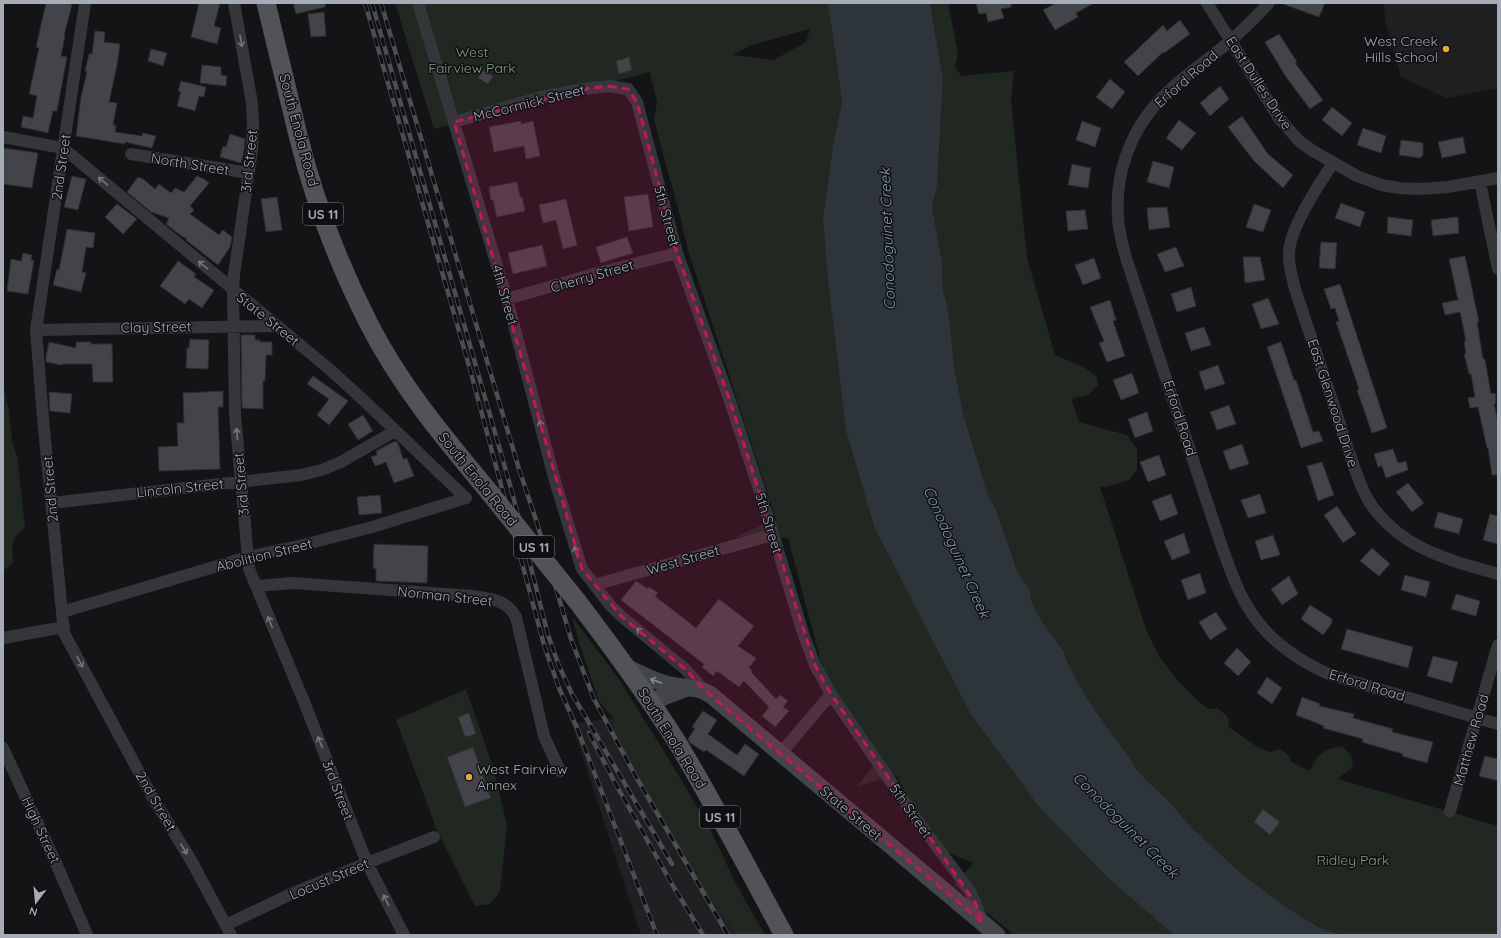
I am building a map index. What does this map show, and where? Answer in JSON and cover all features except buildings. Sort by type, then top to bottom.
[{"type":"main road","name":"South Enola Road","points":[[268,6],[298,135],[311,180],[324,218],[354,291],[370,325],[407,388],[427,416],[577,601],[650,702],[702,785],[784,935]]},
{"type":"main road","name":"State Street","points":[[626,667],[658,682],[697,689],[781,753],[997,935]]},
{"type":"main road","points":[[650,702],[697,689]]},
{"type":"street","name":"2nd Street","points":[[85,3],[36,330],[64,633],[154,800],[192,862],[229,930]]},
{"type":"street","name":"3rd Street","points":[[234,3],[252,103],[253,124],[249,173],[233,290],[235,414],[249,570],[305,704],[367,862],[404,935]]},
{"type":"street","name":"4th Street","points":[[418,3],[507,299],[555,481],[580,564],[582,570],[594,585]]},
{"type":"street","name":"East Dulles Drive","points":[[1207,3],[1257,84],[1286,127],[1299,141],[1313,152],[1357,176],[1381,185],[1399,188],[1418,189],[1448,187],[1498,178]]},
{"type":"street","name":"Erford Road","points":[[1268,3],[1254,19],[1172,88],[1156,103],[1144,118],[1126,156],[1120,179],[1118,199],[1119,227],[1127,261],[1222,547],[1238,588],[1250,610],[1268,633],[1297,659],[1331,675],[1498,724]]},
{"type":"street","name":"McCormick Street","points":[[454,122],[545,96],[609,86],[628,89]]},
{"type":"street","name":"5th Street","points":[[628,89],[638,102],[676,253],[729,398],[763,501],[772,535],[803,633],[819,672],[831,694],[917,820],[970,891],[983,923]]},
{"type":"street","points":[[3,137],[63,148]]},
{"type":"street","name":"State Street","points":[[63,148],[356,393],[395,432],[466,498]]},
{"type":"street","name":"North Street","points":[[131,154],[249,173]]},
{"type":"street","name":"East Glenwood Drive","points":[[1333,163],[1294,229],[1289,252],[1290,267],[1295,289],[1364,493],[1381,518],[1396,532],[1409,541],[1424,550],[1455,562],[1498,574]]},
{"type":"street","points":[[1480,182],[1498,269]]},
{"type":"street","name":"Cherry Street","points":[[507,299],[594,274],[676,253]]},
{"type":"street","name":"Clay Street","points":[[36,330],[276,326]]},
{"type":"street","name":"Lincoln Street","points":[[51,503],[301,475],[322,470],[341,462],[395,432]]},
{"type":"street","name":"Abolition Street","points":[[62,612],[248,557],[365,529],[466,498]]},
{"type":"street","name":"West Street","points":[[594,585],[772,535]]},
{"type":"street","name":"Norman Street","points":[[256,586],[293,583],[466,595],[493,599],[505,604],[512,609],[516,617],[544,736],[560,771]]},
{"type":"street","name":"State Street","points":[[594,585],[621,616],[685,669],[697,689]]},
{"type":"street","points":[[3,638],[64,627]]},
{"type":"street","name":"Matthew Road","points":[[1450,811],[1498,645]]},
{"type":"street","points":[[781,753],[831,694]]},
{"type":"street","name":"High Street","points":[[3,748],[87,935]]},
{"type":"street","name":"Locust Street","points":[[229,930],[293,893],[367,862],[434,837]]},
{"type":"highlighted area","points":[[609,86],[628,89],[637,102],[677,253],[729,398],[815,665],[831,694],[976,904],[983,923],[704,690],[685,669],[621,616],[582,569],[454,122],[583,89]]},
{"type":"shaded area","name":"West Creek Hills School","points":[[1384,3],[1498,3],[1498,88],[1447,98],[1401,77],[1385,20]]},
{"type":"shaded area","points":[[612,718],[735,935],[641,935],[572,724]]},
{"type":"green space","name":"West Fairview Park","points":[[395,3],[827,3],[842,102],[833,145],[823,217],[875,529],[970,713],[1039,807],[1109,879],[1174,935],[1014,935],[954,885],[973,863],[937,848],[896,775],[856,787],[878,760],[825,677],[788,538],[735,537],[776,519],[688,250],[654,120],[657,102],[650,72],[434,129]],"holes":[[[810,29],[806,42],[774,60],[733,55],[751,45]]]},
{"type":"green space","name":"Ridley Park","points":[[930,3],[948,3],[958,54],[955,66],[961,76],[1014,71],[1011,100],[1027,258],[1055,355],[1082,366],[1097,377],[1098,385],[1087,396],[1073,398],[1072,402],[1079,422],[1127,435],[1137,449],[1137,470],[1129,480],[1107,487],[1100,487],[1146,629],[1159,656],[1178,681],[1199,702],[1209,709],[1217,708],[1228,717],[1229,727],[1259,748],[1270,752],[1281,749],[1290,757],[1291,762],[1310,771],[1322,753],[1342,746],[1351,755],[1353,766],[1338,779],[1498,826],[1498,935],[1344,935],[1324,930],[1298,915],[1244,876],[1190,826],[1167,799],[1147,781],[1137,770],[1096,712],[1078,683],[1067,661],[1064,651],[1041,620],[1032,603],[1029,588],[1018,573],[995,507],[988,495],[963,413],[954,366],[950,325],[943,291],[942,263],[932,206],[937,187],[943,78]]},
{"type":"green space","points":[[3,383],[9,411],[12,442],[17,456],[25,528],[16,536],[14,540],[13,563],[3,571]]},
{"type":"green space","points":[[572,617],[617,676],[679,776],[713,835],[736,884],[765,935],[736,935],[684,862],[615,741],[613,717],[599,701],[579,643]]},
{"type":"green space","points":[[466,689],[494,770],[507,826],[500,892],[490,904],[475,906],[438,833],[396,720]]},
{"type":"water","name":"Conodoguinet Creek","points":[[827,3],[930,3],[943,78],[937,187],[932,206],[942,263],[943,291],[950,325],[954,366],[963,413],[988,495],[995,507],[1018,573],[1029,588],[1032,603],[1041,620],[1064,651],[1067,661],[1078,683],[1096,712],[1137,770],[1167,799],[1190,826],[1244,876],[1298,915],[1324,930],[1344,935],[1174,935],[1109,879],[1039,807],[970,713],[875,529],[846,430],[828,280],[823,217],[833,145],[842,102]]},
{"type":"railway","points":[[365,3],[471,373],[544,645],[559,688],[577,728],[657,935]]},
{"type":"railway","points":[[372,3],[512,492],[548,635],[559,666],[572,694],[672,864]]},
{"type":"railway","points":[[381,3],[571,639],[594,699],[635,775],[728,935]]},
{"type":"railway","points":[[589,733],[673,886],[703,935]]},
{"type":"place","name":"West Creek Hills School","points":[[1446,49]]},
{"type":"place","name":"West Fairview Annex","points":[[469,777]]}]
